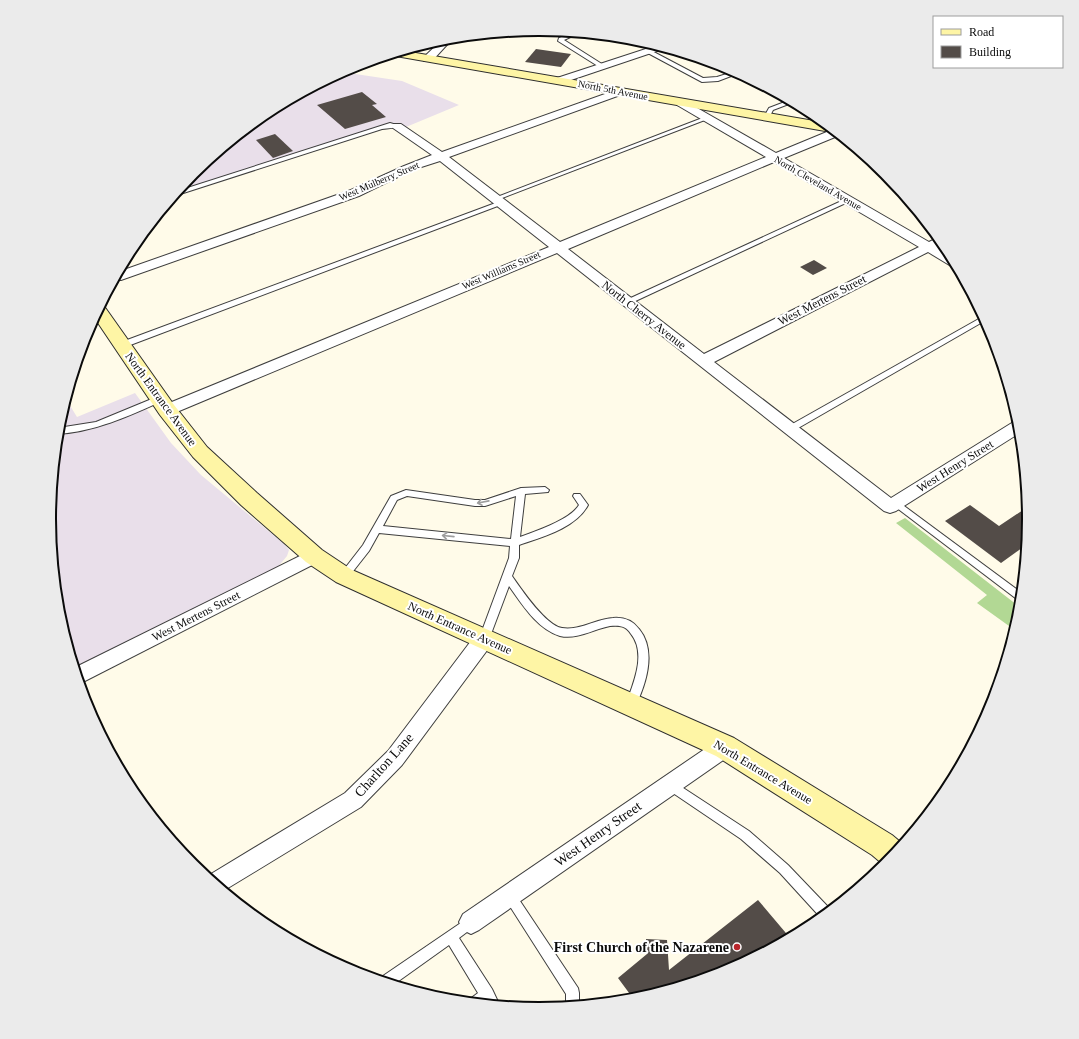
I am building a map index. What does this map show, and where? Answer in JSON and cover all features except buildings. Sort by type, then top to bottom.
[{"type":"main road","name":"North 5th Avenue","points":[[406,55],[561,80],[619,92],[821,126]]},
{"type":"main road","name":"North Entrance Avenue","points":[[102,315],[163,405],[206,458],[248,500],[314,556],[344,576],[725,747],[882,844],[890,851]]},
{"type":"street","points":[[428,58],[441,46]]},
{"type":"street","points":[[561,80],[655,50]]},
{"type":"street","name":"West Mulberry Street","points":[[123,275],[354,194],[408,168],[619,92]]},
{"type":"street","name":"North Cleveland Avenue","points":[[681,103],[946,257]]},
{"type":"street","name":"North Cherry Avenue","points":[[398,126],[441,156],[790,429],[893,505]]},
{"type":"street","name":"West Williams Street","points":[[163,405],[832,134]]},
{"type":"street","name":"West Mertens Street","points":[[703,361],[936,243]]},
{"type":"street","name":"West Henry Street","points":[[893,505],[1015,429]]},
{"type":"street","name":"West Mertens Street","points":[[82,674],[314,556]]},
{"type":"street","name":"Charlton Lane","points":[[219,881],[353,800],[395,758],[484,639]]},
{"type":"street","name":"West Henry Street","points":[[472,922],[725,747]]},
{"type":"lane","points":[[564,37],[560,39],[561,41],[603,66]]},
{"type":"lane","points":[[648,52],[702,80],[718,79],[729,75]]},
{"type":"lane","points":[[767,117],[771,109],[785,104]]},
{"type":"lane","points":[[122,345],[498,201],[707,118]]},
{"type":"lane","points":[[186,190],[385,127],[398,126]]},
{"type":"lane","points":[[626,302],[848,200]]},
{"type":"lane","points":[[790,429],[980,321]]},
{"type":"lane","points":[[64,431],[72,430],[163,405]]},
{"type":"lane","points":[[344,576],[366,548],[394,498],[400,494],[406,493],[475,503],[485,503],[521,491],[545,490]]},
{"type":"lane","points":[[484,639],[514,558],[521,491]]},
{"type":"lane","points":[[377,529],[515,543],[544,533],[581,512],[584,504],[577,496]]},
{"type":"lane","points":[[893,505],[1017,595]]},
{"type":"lane","points":[[507,576],[522,600],[550,628],[569,634],[619,620],[634,626],[643,643],[643,671],[631,704]]},
{"type":"lane","points":[[671,784],[706,810],[745,835],[784,870],[823,911]]},
{"type":"lane","points":[[510,896],[573,994],[572,1002]]},
{"type":"lane","points":[[390,979],[472,922]]},
{"type":"lane","points":[[451,937],[491,1000]]},
{"type":"lane","points":[[480,999],[487,994]]},
{"type":"shaded area","points":[[353,74],[402,81],[459,105],[406,127],[400,124],[377,128],[187,189],[221,156],[271,117],[326,86]]},
{"type":"shaded area","points":[[135,393],[171,443],[201,475],[284,544],[289,550],[287,556],[277,568],[79,666],[72,645],[60,583],[56,520],[60,456],[70,405],[77,417]]},
{"type":"green space","points":[[905,518],[1016,604],[1011,627],[977,603],[987,595],[896,523]]},
{"type":"place","name":"First Church of the Nazarene","points":[[737,947]]}]
